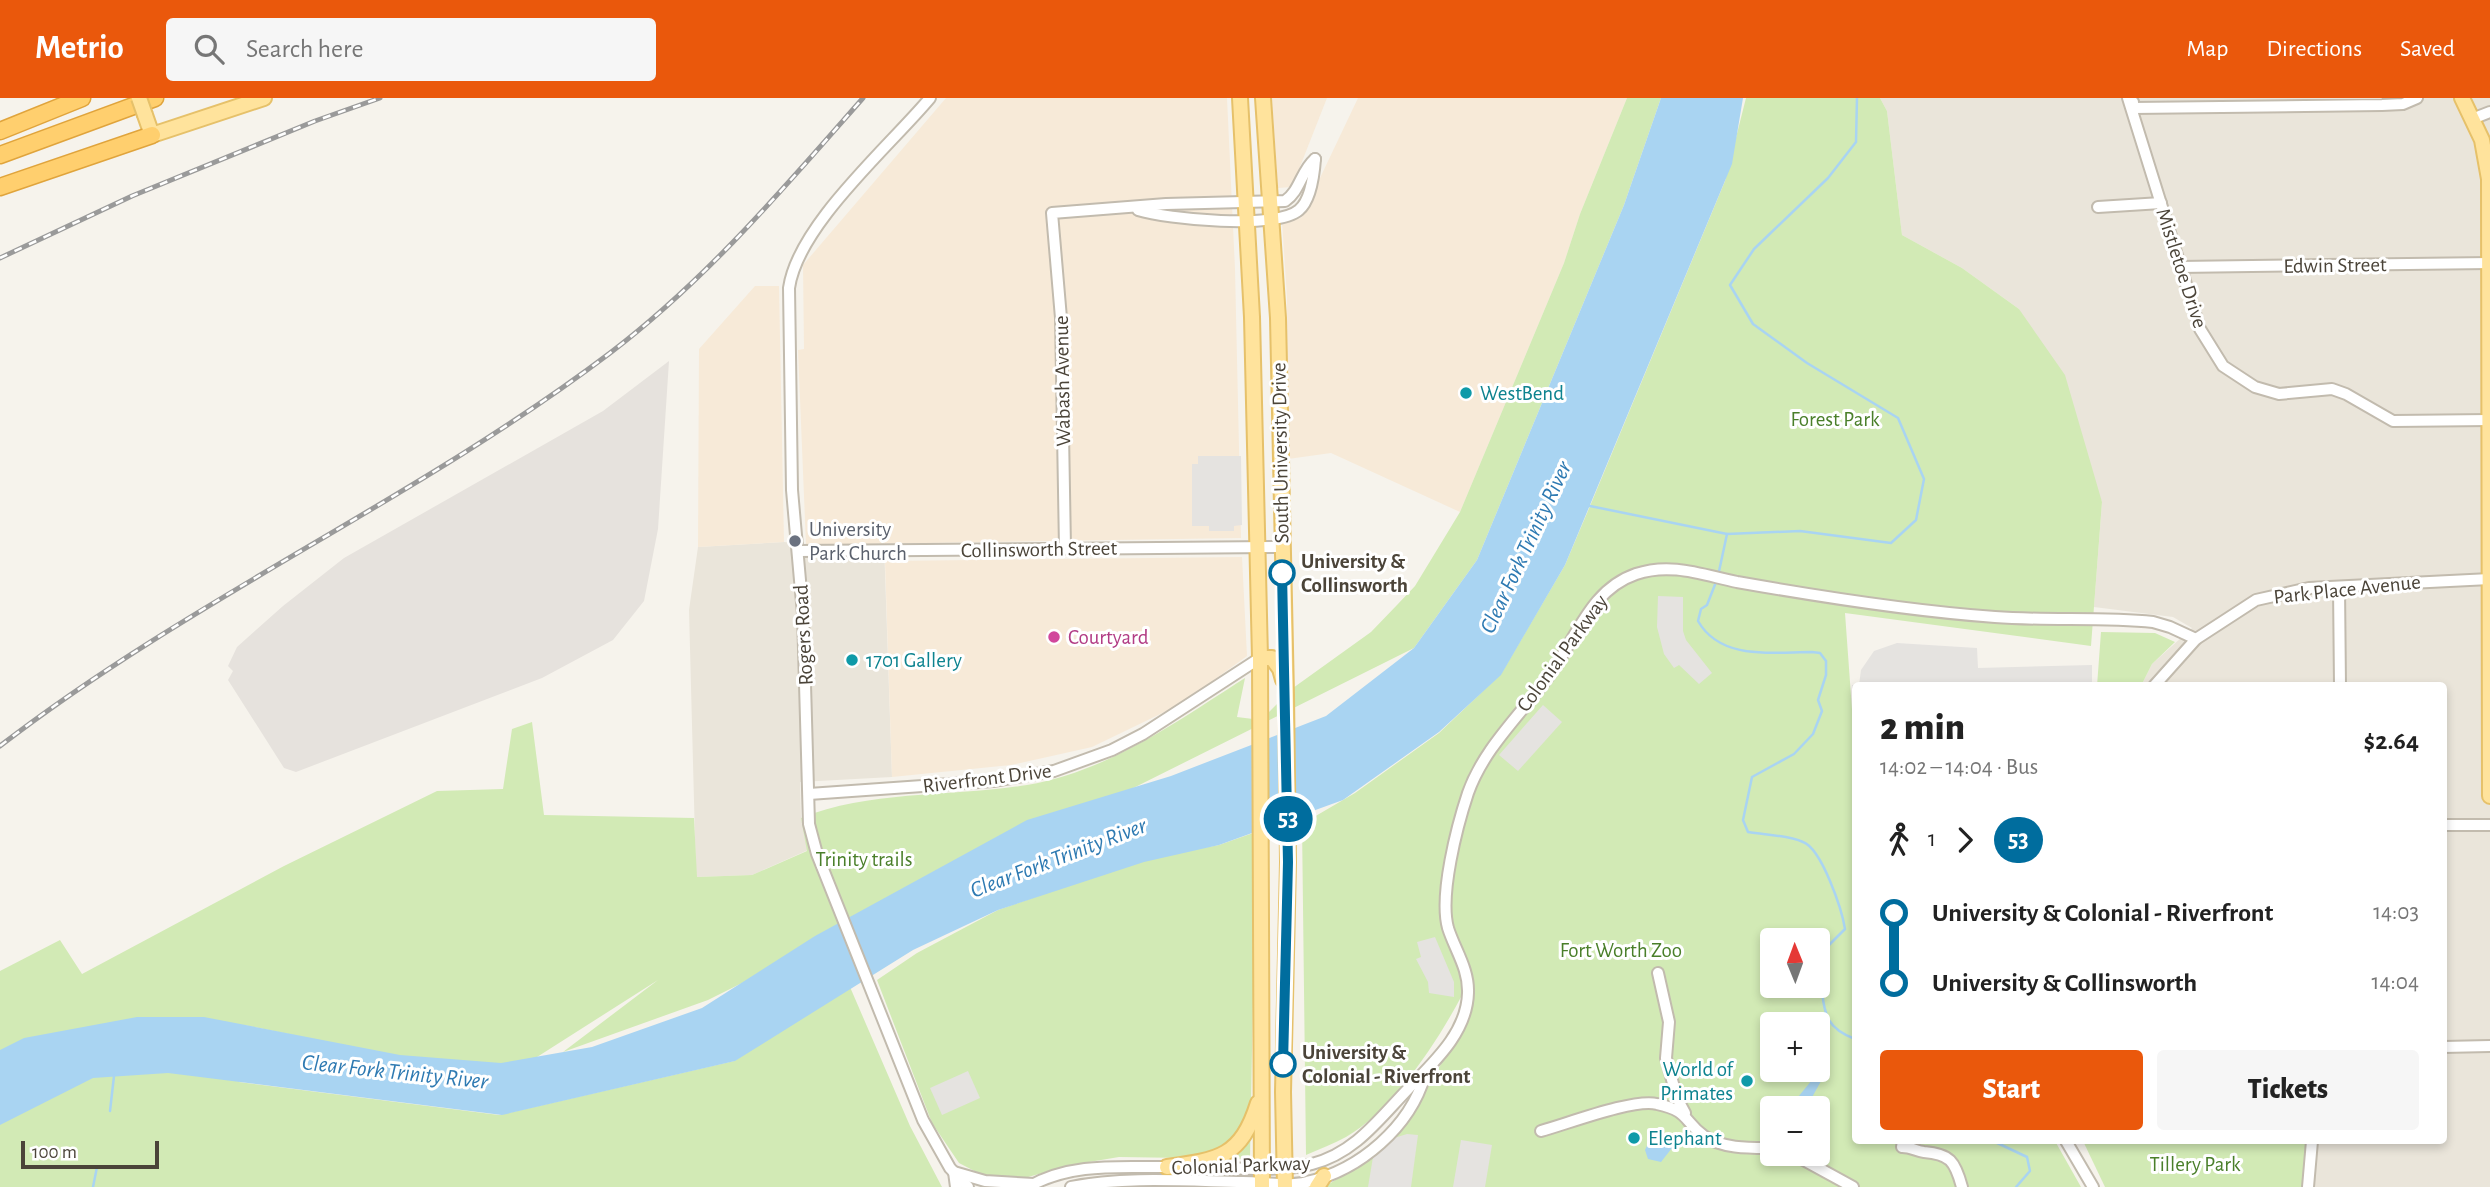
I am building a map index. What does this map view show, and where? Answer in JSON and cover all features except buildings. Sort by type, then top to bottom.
[{"type":"highway","points":[[0,131],[82,98]]},
{"type":"highway","points":[[0,155],[155,98]]},
{"type":"highway","points":[[0,187],[152,135]]},
{"type":"main road","points":[[139,98],[152,135],[264,98]]},
{"type":"main road","name":"South University Drive","points":[[1240,98],[1249,219],[1260,658],[1262,1185]]},
{"type":"main road","name":"South University Drive","points":[[1263,98],[1273,219],[1286,700],[1288,862],[1283,1092],[1285,1185]]},
{"type":"main road","points":[[2462,98],[2488,161],[2490,796]]},
{"type":"main road","points":[[1260,658],[1272,658],[1280,669],[1286,700]]},
{"type":"main road","points":[[1167,1167],[1213,1161],[1236,1147],[1251,1125],[1263,1085]]},
{"type":"street","name":"Rogers Road","points":[[930,98],[823,218],[801,250],[792,271],[789,288],[792,477],[803,614],[809,824],[817,854],[923,1119],[954,1172],[968,1187]]},
{"type":"street","points":[[2131,101],[2403,104],[2417,98]]},
{"type":"street","name":"Mistletoe Drive","points":[[2131,101],[2179,267],[2209,348],[2235,377],[2255,387],[2279,394],[2332,390],[2366,403],[2393,421],[2490,420]]},
{"type":"street","points":[[2472,119],[2490,112]]},
{"type":"street","points":[[1315,159],[1315,171],[1302,208],[1273,219],[1166,219],[1132,209],[1166,204],[1290,198],[1306,166],[1315,159]]},
{"type":"street","points":[[2098,207],[2161,203]]},
{"type":"street","name":"Wabash Avenue","points":[[1065,548],[1061,318],[1052,213],[1132,209]]},
{"type":"street","name":"Edwin Street","points":[[2179,267],[2490,263]]},
{"type":"street","name":"Collinsworth Street","points":[[798,551],[1281,547]]},
{"type":"street","name":"Colonial Parkway","points":[[1031,1185],[1086,1168],[1262,1167],[1325,1160],[1352,1146],[1425,1075],[1452,1037],[1467,1006],[1467,979],[1448,926],[1446,903],[1468,793],[1483,760],[1538,691],[1597,600],[1608,589],[1639,573],[1665,568],[1737,582],[1992,617],[2153,622],[2170,626],[2196,639]]},
{"type":"street","name":"Park Place Avenue","points":[[2158,682],[2196,639],[2256,600],[2309,588],[2489,579]]},
{"type":"street","points":[[2339,587],[2340,682]]},
{"type":"street","name":"Riverfront Drive","points":[[809,794],[993,782],[1054,771],[1112,750],[1152,729],[1260,658]]},
{"type":"street","points":[[2447,825],[2490,825]]},
{"type":"street","points":[[1658,973],[1669,1022],[1667,1058],[1677,1098],[1685,1113],[1704,1136],[1727,1146],[1760,1147]]},
{"type":"street","points":[[2447,1047],[2490,1046]]},
{"type":"street","name":"Colonial Parkway","points":[[1071,1187],[1108,1183],[1285,1185],[1321,1181],[1370,1153],[1385,1139],[1420,1095],[1425,1075]]},
{"type":"street","points":[[1541,1131],[1654,1103],[1685,1113]]},
{"type":"street","points":[[1902,1144],[1902,1147],[1939,1151],[1955,1167],[1962,1187]]},
{"type":"street","points":[[2068,1144],[2093,1187]]},
{"type":"street","points":[[2308,1185],[2312,1144]]},
{"type":"street","points":[[1815,1166],[1853,1187]]},
{"type":"street","points":[[956,1187],[954,1172],[985,1181],[1031,1185]]},
{"type":"shaded area","points":[[946,98],[1227,98],[1235,269],[1241,538],[806,545],[798,350],[804,349],[803,265]]},
{"type":"shaded area","points":[[1272,98],[1327,98],[1292,187],[1278,188]]},
{"type":"shaded area","points":[[1358,98],[1627,98],[1580,214],[1564,263],[1460,512],[1331,453],[1288,459],[1287,297],[1282,221],[1301,218]]},
{"type":"shaded area","points":[[1880,98],[2490,98],[2490,1187],[2304,1187],[2306,1144],[2447,1144],[2447,682],[2143,682],[2152,664],[2192,628],[2173,617],[2094,607],[2102,502],[2019,309],[1962,268],[1902,235],[1887,111]]},
{"type":"shaded area","points":[[755,286],[779,286],[784,542],[698,547],[699,349]]},
{"type":"shaded area","points":[[669,361],[658,529],[644,601],[613,640],[542,678],[296,772],[284,768],[228,680],[233,671],[228,666],[237,647],[283,606],[344,558],[603,411]]},
{"type":"shaded area","points":[[1198,456],[1241,456],[1242,525],[1234,526],[1234,531],[1209,531],[1209,526],[1192,526],[1192,464],[1198,464]]},
{"type":"shaded area","points":[[784,542],[806,545],[884,543],[892,777],[800,782],[801,818],[808,850],[752,875],[696,877],[689,610],[698,547]]},
{"type":"shaded area","points":[[1242,557],[1247,656],[1181,704],[1092,747],[1011,765],[892,777],[885,561]]},
{"type":"shaded area","points":[[1658,596],[1683,597],[1683,631],[1686,640],[1712,673],[1699,684],[1679,665],[1674,668],[1664,654],[1657,627]]},
{"type":"shaded area","points":[[1897,643],[1977,648],[1978,668],[2092,665],[2092,682],[1859,682],[1861,670],[1874,651]]},
{"type":"shaded area","points":[[1543,705],[1562,722],[1518,771],[1499,755]]},
{"type":"shaded area","points":[[1435,937],[1454,982],[1454,997],[1429,993],[1428,982],[1416,959],[1421,957],[1417,942]]},
{"type":"shaded area","points":[[968,1071],[980,1098],[942,1115],[930,1088]]},
{"type":"shaded area","points":[[1407,1134],[1418,1135],[1411,1187],[1368,1187],[1373,1157],[1394,1138]]},
{"type":"shaded area","points":[[1461,1140],[1492,1145],[1485,1187],[1453,1187]]},
{"type":"green space","name":"Trinity trails","points":[[1627,98],[1661,98],[1624,205],[1477,560],[1414,648],[708,1000],[563,1052],[658,980],[504,1078],[244,1025],[239,1082],[499,1115],[734,1061],[850,987],[910,1126],[942,1187],[0,1187],[0,971],[60,940],[82,974],[284,866],[437,791],[503,789],[512,729],[532,722],[544,815],[694,818],[697,877],[752,875],[807,851],[801,818],[828,809],[884,798],[1027,785],[1086,769],[1141,743],[1245,678],[1237,717],[1261,720],[1293,688],[1371,632],[1397,605],[1415,586],[1460,512],[1564,263],[1580,214]]},
{"type":"green space","name":"Forest Park","points":[[1746,98],[1880,98],[1887,111],[1902,235],[1962,268],[2019,309],[2065,375],[2102,502],[2091,646],[1845,613],[1852,710],[1852,1144],[2057,1144],[2081,1187],[1324,1187],[1373,1157],[1406,1125],[1472,1010],[1471,977],[1434,1043],[1401,1088],[1365,1124],[1346,1137],[1306,1155],[1302,824],[1355,793],[1439,733],[1501,674],[1565,565],[1725,181]]},
{"type":"green space","points":[[2101,632],[2155,633],[2175,642],[2152,664],[2143,682],[2097,682]]},
{"type":"green space","points":[[1256,832],[1250,1159],[1119,1157],[1006,1180],[984,1176],[959,1163],[932,1123],[877,980],[917,953],[998,910],[1143,859],[1219,845]]},
{"type":"green space","name":"Tillery Park","points":[[2084,1144],[2306,1144],[2304,1187],[2105,1187]]},
{"type":"water","name":"Clear Fork Trinity River","points":[[1661,98],[1743,98],[1732,164],[1565,565],[1501,675],[1439,732],[1343,800],[1219,845],[1144,862],[998,910],[913,950],[735,1061],[502,1115],[168,1073],[93,1078],[0,1125],[0,1050],[24,1038],[137,1017],[204,1017],[400,1055],[501,1063],[592,1047],[702,1008],[815,936],[1027,820],[1171,776],[1326,716],[1414,648],[1477,560],[1624,205]]},
{"type":"water","points":[[1810,1082],[1821,1082],[1813,1096],[1799,1096]]},
{"type":"water","points":[[1673,1136],[1672,1148],[1661,1162],[1648,1159],[1645,1150],[1650,1139]]},
{"type":"waterway","points":[[1727,534],[1800,531],[1891,543],[1916,520],[1924,479],[1898,418],[1807,363],[1753,324],[1730,285],[1754,249],[1828,178],[1856,142],[1857,98]]},
{"type":"waterway","points":[[1590,506],[1727,534],[1718,576]]},
{"type":"waterway","points":[[1716,582],[1707,605],[1701,609],[1698,621],[1708,634],[1720,643],[1749,652],[1820,653],[1826,661],[1826,675],[1818,700],[1822,711],[1813,734],[1794,754],[1752,777],[1743,820],[1748,832],[1803,842],[1817,856],[1840,908],[1845,929],[1830,944]]},
{"type":"waterway","points":[[1823,998],[1825,1011],[1834,1027],[1852,1038]]},
{"type":"waterway","points":[[110,1111],[114,1076]]},
{"type":"waterway","points":[[1999,1144],[2027,1157],[2030,1171],[2016,1187]]},
{"type":"waterway","points":[[93,1187],[97,1167]]},
{"type":"railway","points":[[0,258],[132,196],[315,121],[380,98]]},
{"type":"railway","points":[[0,746],[149,643],[460,455],[536,406],[610,353],[645,325],[711,264],[863,98]]},
{"type":"bus line","name":"53","points":[[1282,573],[1288,862],[1283,1064]]},
{"type":"place","name":"WestBend","points":[[1466,393]]},
{"type":"place","name":"University Park Church","points":[[795,541]]},
{"type":"place","name":"University & Collinsworth","points":[[1282,573]]},
{"type":"place","name":"Courtyard","points":[[1054,637]]},
{"type":"place","name":"1701 Gallery","points":[[852,660]]},
{"type":"place","name":"University & Colonial - Riverfront","points":[[1283,1064]]},
{"type":"place","name":"World of Primates","points":[[1747,1081]]},
{"type":"place","name":"Elephant","points":[[1634,1138]]},
{"type":"park label","name":"Fort Worth Zoo","points":[[1621,950]]}]
